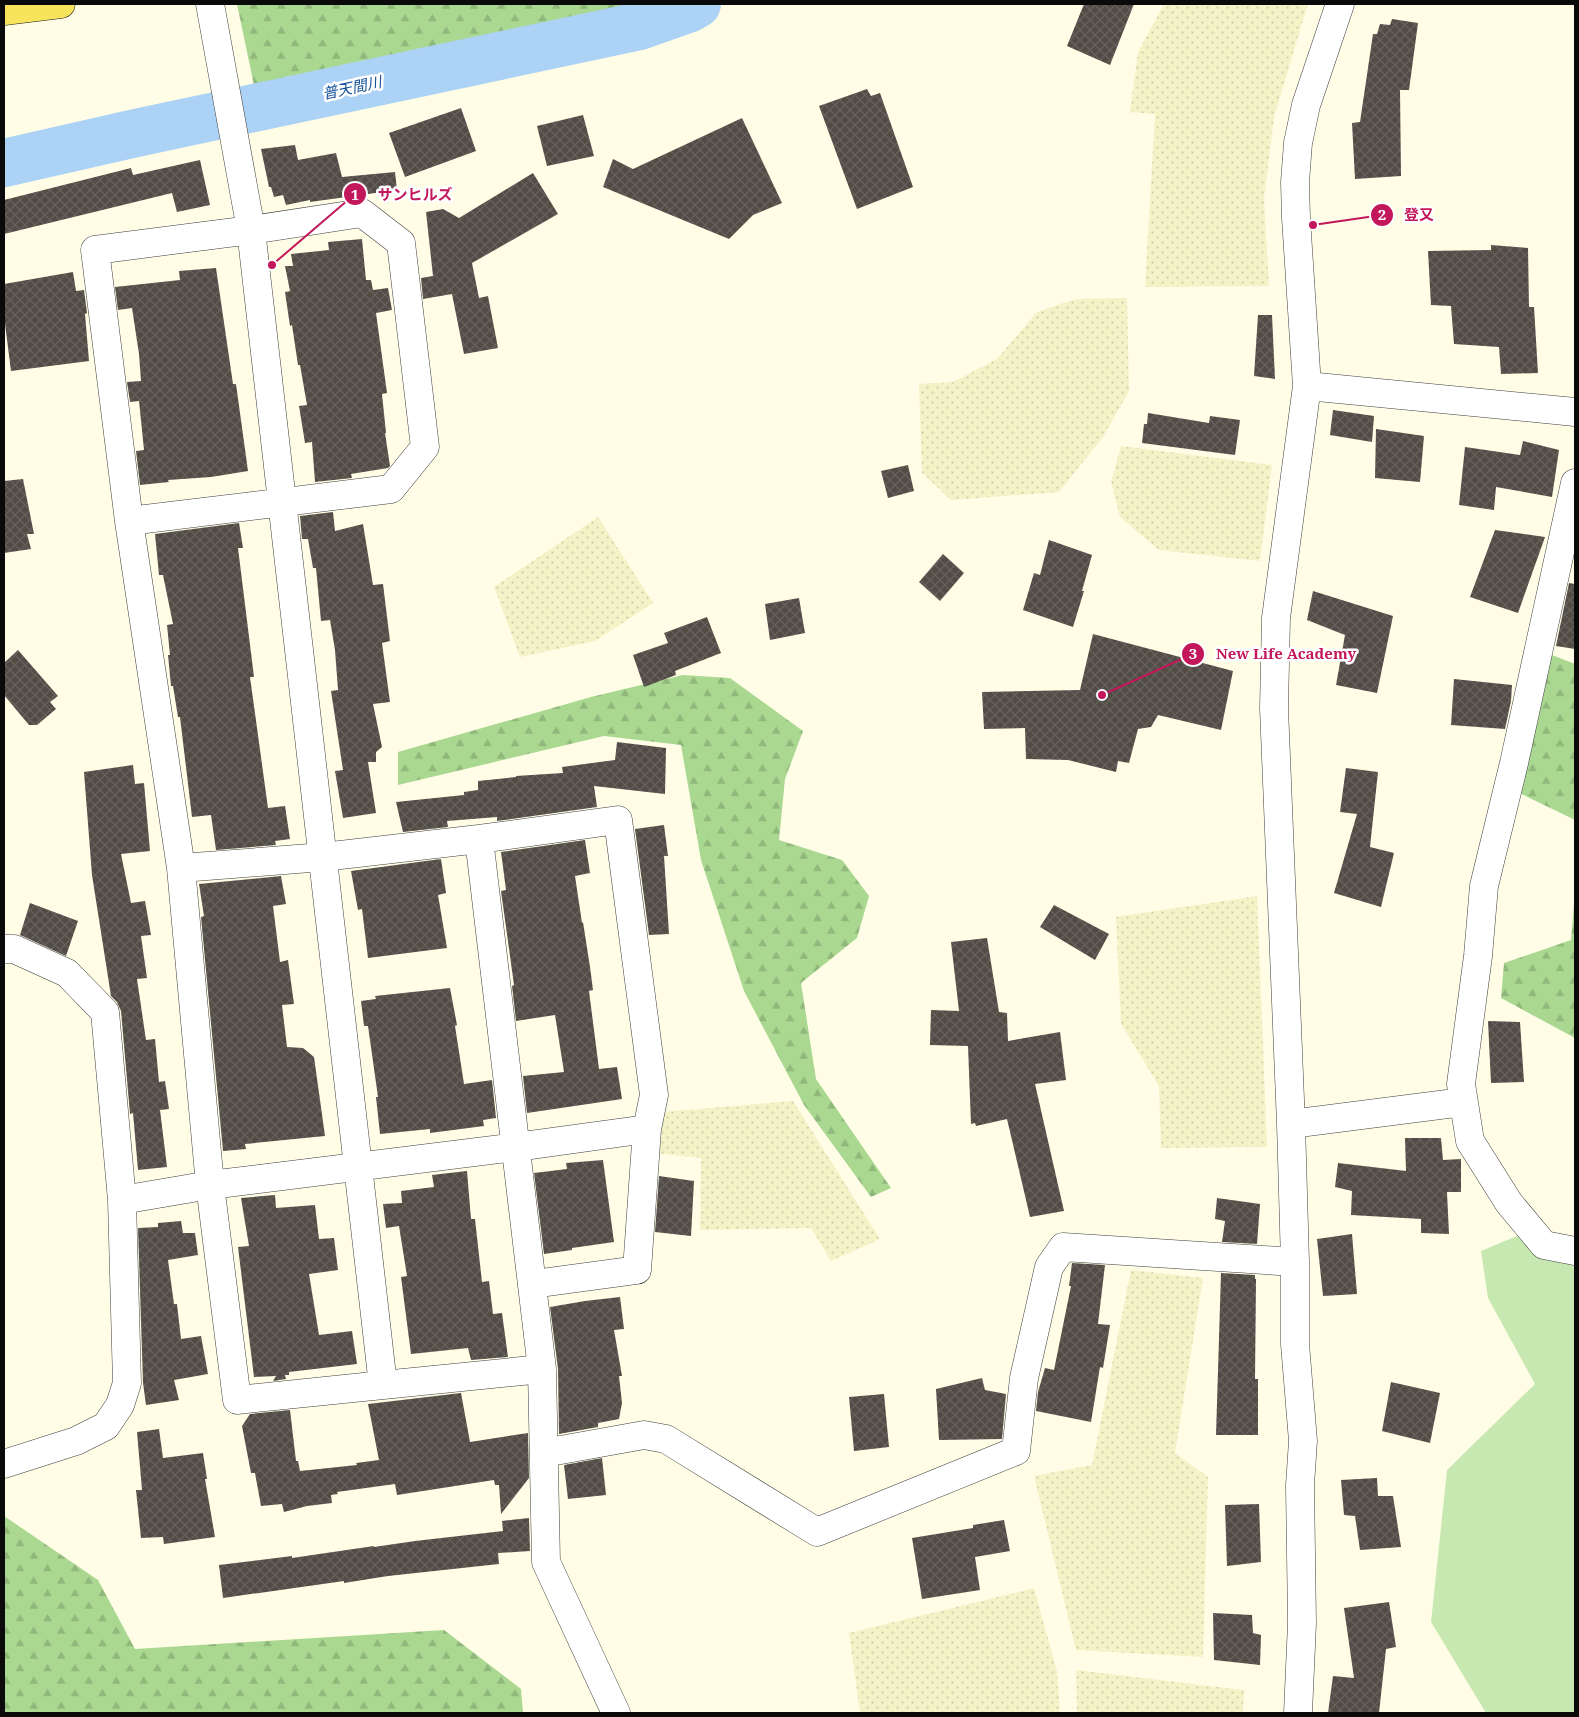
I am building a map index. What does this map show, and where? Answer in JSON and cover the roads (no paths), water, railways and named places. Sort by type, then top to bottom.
[{"type":"main road","points":[[4,11],[61,4]]},
{"type":"street","points":[[210,4],[251,230],[383,1384]]},
{"type":"street","points":[[1298,1713],[1302,1624],[1300,1486],[1302,1442],[1295,1344],[1291,1124],[1274,708],[1276,618],[1307,386],[1296,218],[1298,143],[1306,105],[1340,4]]},
{"type":"street","points":[[128,521],[391,489],[425,447],[401,243],[362,213],[251,230],[95,250],[128,521],[181,868],[210,1185],[237,1400],[542,1369]]},
{"type":"street","points":[[1307,386],[1575,412]]},
{"type":"street","points":[[1575,483],[1514,763],[1484,886],[1478,956],[1461,1084],[1470,1141],[1509,1203],[1544,1245],[1575,1251]]},
{"type":"street","points":[[181,868],[323,857],[479,839],[618,820],[654,1095],[647,1129],[637,1270],[533,1284]]},
{"type":"street","points":[[479,839],[542,1369],[546,1562],[616,1713]]},
{"type":"street","points":[[4,949],[14,949],[66,973],[105,1012],[122,1200],[127,1384],[120,1405],[106,1426],[76,1441],[4,1464]]},
{"type":"street","points":[[1291,1124],[1463,1102]]},
{"type":"street","points":[[122,1200],[210,1185],[647,1129]]},
{"type":"street","points":[[544,1453],[644,1435],[666,1439],[817,1532],[1016,1451],[1024,1378],[1049,1267],[1063,1248],[1295,1262]]},
{"type":"waterway","name":"普天間川","points":[[4,163],[136,133],[640,26],[697,4]]},
{"type":"place","name":"登又","points":[[1313,225]]},
{"type":"place","name":"サンヒルズ","points":[[272,265]]},
{"type":"place","name":"New Life Academy","points":[[1102,695]]}]
